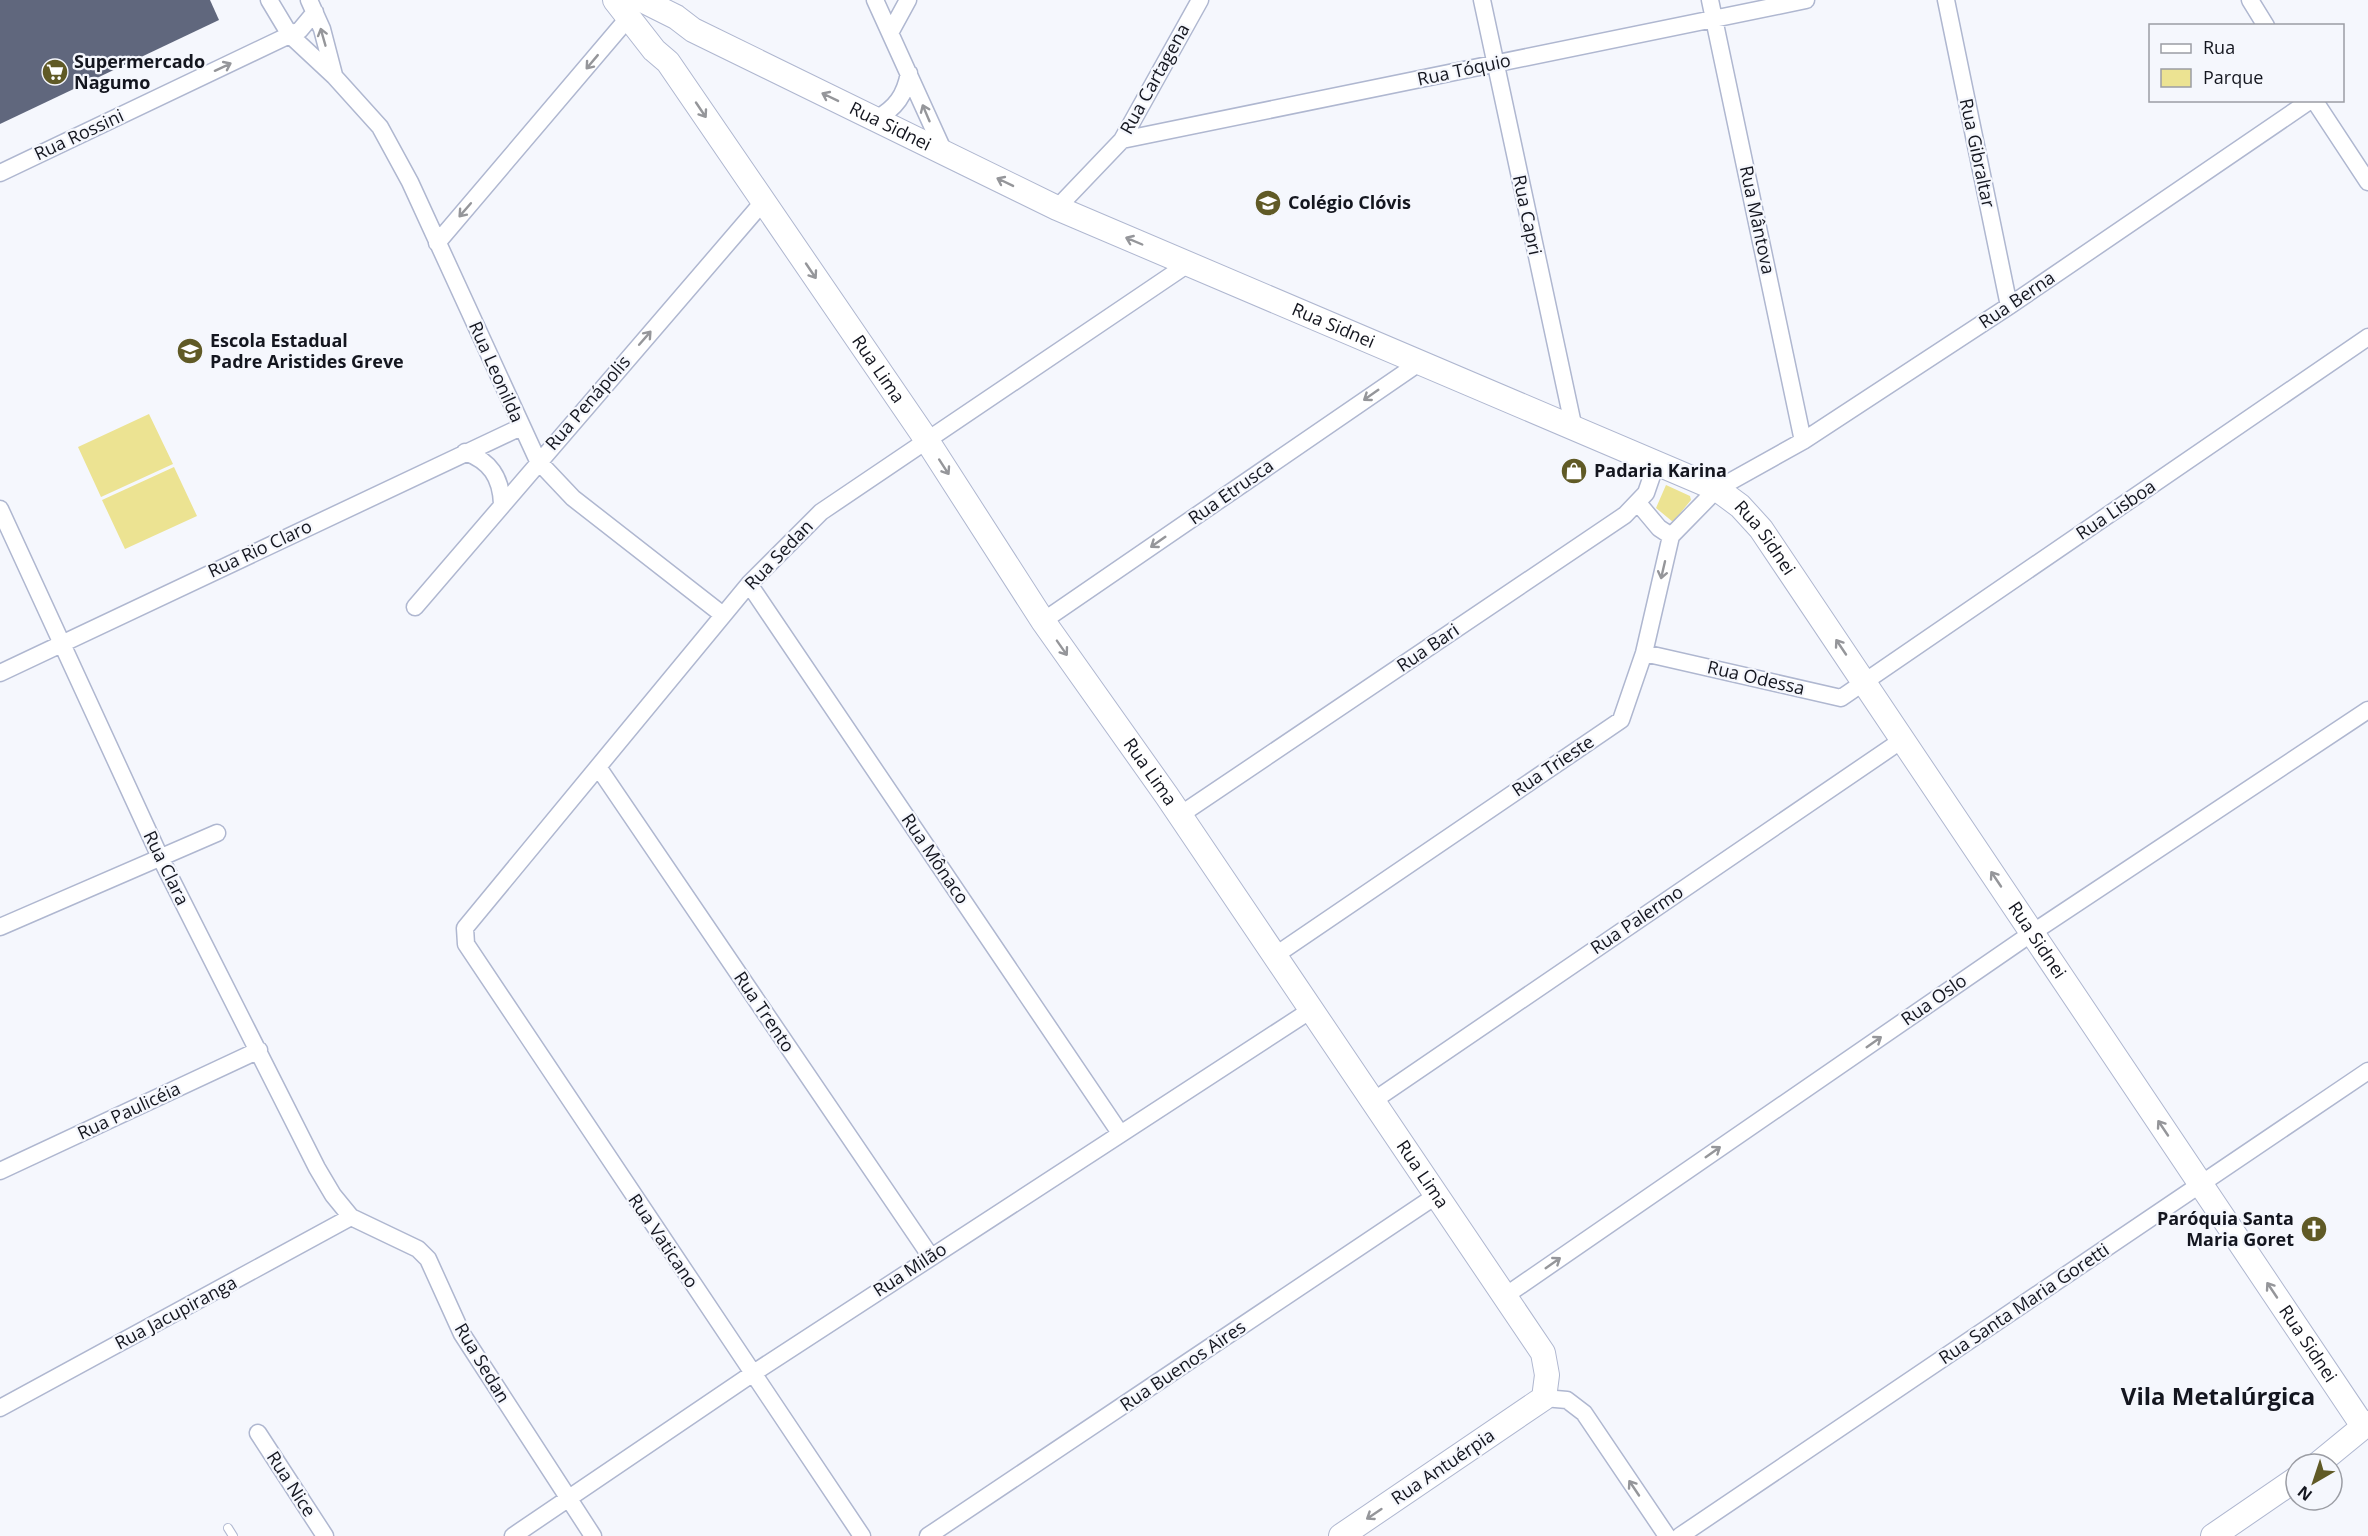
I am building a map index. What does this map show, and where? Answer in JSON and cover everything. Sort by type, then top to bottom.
[{"type":"main road","points":[[628,15],[693,30]]},
{"type":"main road","name":"Rua Lima","points":[[628,15],[654,50],[668,62],[764,202],[926,439],[1043,621],[1179,815],[1543,1353],[1547,1375],[1544,1398]]},
{"type":"main road","points":[[668,62],[668,53],[675,41],[693,30]]},
{"type":"main road","name":"Rua Sidnei","points":[[693,30],[1057,208],[1717,489],[1745,510],[1761,529],[1865,683],[2366,1431]]},
{"type":"main road","name":"Rua Antuérpia","points":[[1341,1536],[1544,1398]]},
{"type":"main road","points":[[2335,1452],[2366,1431]]},
{"type":"main road","points":[[2213,1536],[2237,1527],[2284,1489]]},
{"type":"street","name":"Rua Leonilda","points":[[269,0],[290,35],[334,76],[380,127],[410,182],[520,427],[538,461],[573,498],[723,615]]},
{"type":"street","points":[[875,0],[944,153]]},
{"type":"street","points":[[890,33],[908,0]]},
{"type":"street","name":"Rua Cartagena","points":[[1057,208],[1122,140],[1200,0]]},
{"type":"street","name":"Rua Capri","points":[[1482,0],[1493,64],[1574,429]]},
{"type":"street","name":"Rua Mântova","points":[[1710,0],[1803,441]]},
{"type":"street","name":"Rua Tóquio","points":[[1122,140],[1806,0]]},
{"type":"street","name":"Rua Gibraltar","points":[[1946,0],[2009,306]]},
{"type":"street","points":[[2250,0],[2265,24]]},
{"type":"street","name":"Rua Leonilda","points":[[312,6],[334,76]]},
{"type":"street","name":"Rua Rossini","points":[[0,173],[300,30],[312,6]]},
{"type":"street","points":[[437,243],[628,15]]},
{"type":"street","points":[[876,119],[887,113],[903,95],[909,73]]},
{"type":"street","name":"Rua Berna","points":[[1717,489],[1803,441],[2009,306],[2310,102]]},
{"type":"street","points":[[2314,102],[2368,182]]},
{"type":"street","name":"Rua Penápolis","points":[[415,607],[538,461],[764,202]]},
{"type":"street","name":"Rua Sedan","points":[[466,944],[465,928],[469,922],[749,584],[821,512],[1188,264]]},
{"type":"street","name":"Rua Lisboa","points":[[1865,683],[2368,337]]},
{"type":"street","name":"Rua Etrusca","points":[[1043,621],[1419,363]]},
{"type":"street","name":"Rua Rio Claro","points":[[0,673],[520,427]]},
{"type":"street","points":[[465,452],[478,457],[498,477],[502,504]]},
{"type":"street","name":"Rua Bari","points":[[1179,815],[1625,515],[1638,503],[1650,484],[1656,464]]},
{"type":"street","points":[[1638,503],[1659,528],[1671,536],[1717,489]]},
{"type":"street","name":"Rua Clara","points":[[0,509],[160,857],[317,1167],[333,1195],[351,1217]]},
{"type":"street","name":"Rua Trieste","points":[[1273,957],[1621,720],[1644,653],[1671,536]]},
{"type":"street","name":"Rua Mônaco","points":[[749,584],[1120,1133]]},
{"type":"street","name":"Rua Odessa","points":[[1644,653],[1841,698],[1865,683]]},
{"type":"street","name":"Rua Oslo","points":[[1504,1296],[2032,933],[2368,710]]},
{"type":"street","name":"Rua Palermo","points":[[1372,1101],[1902,740]]},
{"type":"street","name":"Rua Trento","points":[[598,767],[931,1257]]},
{"type":"street","points":[[0,927],[217,833]]},
{"type":"street","name":"Rua Vaticano","points":[[466,944],[862,1536]]},
{"type":"street","name":"Rua Milão","points":[[513,1536],[752,1374],[1311,1010]]},
{"type":"street","name":"Rua Paulicéia","points":[[0,1171],[259,1050]]},
{"type":"street","name":"Rua Santa Maria Goretti","points":[[1680,1536],[2368,1071]]},
{"type":"street","name":"Rua Buenos Aires","points":[[928,1536],[1437,1195]]},
{"type":"street","name":"Rua Sedan","points":[[351,1217],[418,1249],[428,1259],[462,1334],[594,1536]]},
{"type":"street","name":"Rua Jacupiranga","points":[[0,1408],[351,1217]]},
{"type":"street","points":[[1544,1398],[1567,1400],[1584,1413],[1667,1536]]},
{"type":"street","name":"Rua Nice","points":[[258,1433],[325,1536]]},
{"type":"lane","points":[[228,1528],[233,1536]]},
{"type":"green space","points":[[149,414],[173,464],[101,497],[78,447]]},
{"type":"green space","points":[[174,467],[197,516],[125,549],[102,500]]},
{"type":"green space","points":[[1666,485],[1690,496],[1691,500],[1673,522],[1656,508]]},
{"type":"building","name":"Supermercado Nagumo","points":[[0,0],[210,0],[219,20],[0,124]]},
{"type":"place","name":"Supermercado Nagumo","points":[[55,72]]},
{"type":"place","name":"Colégio Clóvis","points":[[1268,203]]},
{"type":"place","name":"Escola Estadual Padre Aristides Greve","points":[[190,351]]},
{"type":"place","name":"Padaria Karina","points":[[1574,471]]},
{"type":"place","name":"Paróquia Santa Maria Goret","points":[[2314,1229]]},
{"type":"district","name":"Vila Metalúrgica","points":[[2218,1397]]}]
